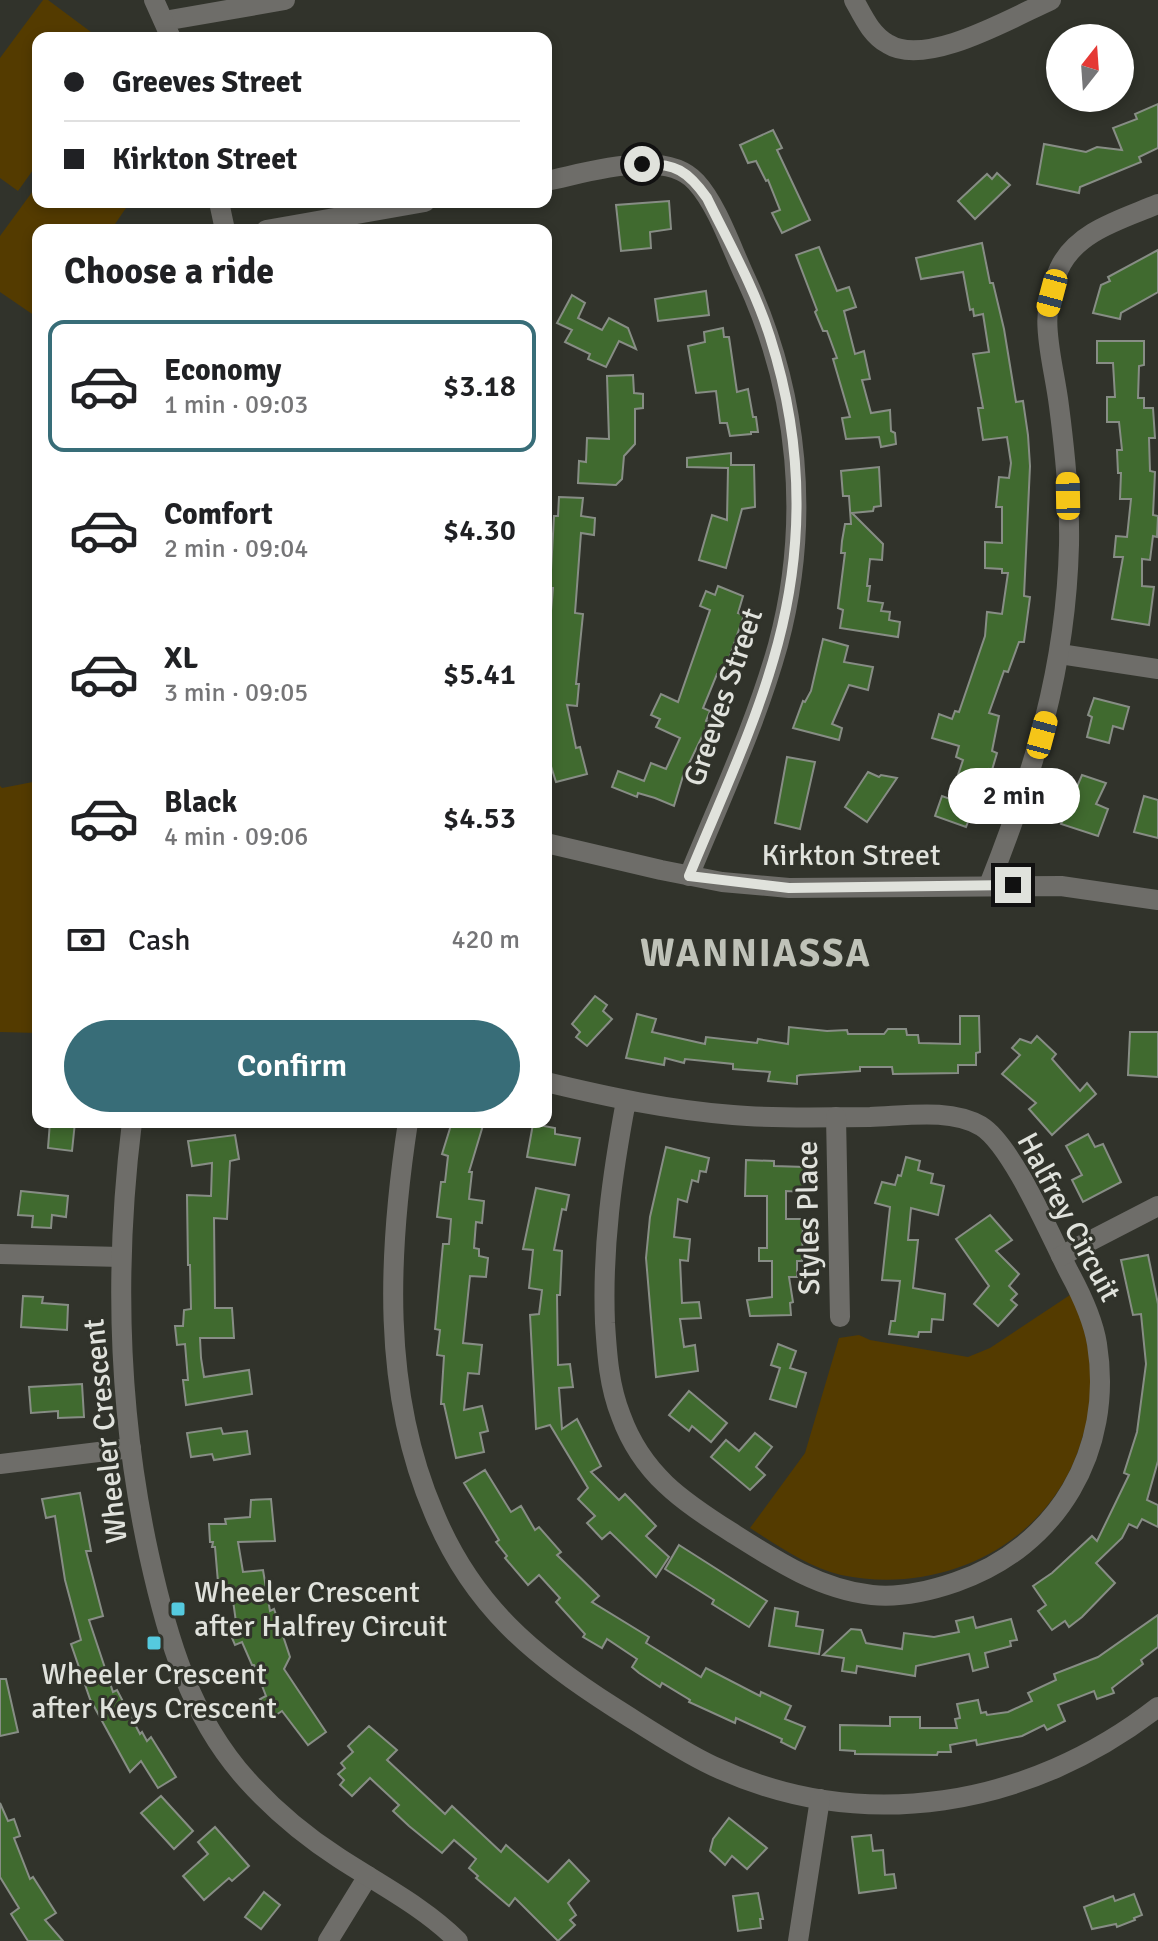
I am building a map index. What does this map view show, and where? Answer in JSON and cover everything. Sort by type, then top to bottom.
[{"type":"street","points":[[154,0],[168,30],[285,0]]},
{"type":"street","points":[[854,0],[880,39],[897,49],[910,52],[958,41],[1051,0]]},
{"type":"street","name":"Greeves Street","points":[[552,180],[662,163],[680,169],[695,181],[707,198],[759,308],[784,387],[794,443],[797,500],[794,559],[784,618],[759,703],[689,876]]},
{"type":"street","points":[[989,885],[1036,758],[1060,654],[1069,544],[1067,472],[1045,317],[1059,269],[1069,254],[1098,230],[1158,204]]},
{"type":"street","points":[[300,224],[391,208]]},
{"type":"street","points":[[1060,654],[1158,669]]},
{"type":"street","name":"Kirkton Street","points":[[552,844],[689,876],[789,888],[1061,886],[1158,900]]},
{"type":"street","name":"Halfrey Circuit","points":[[552,1083],[626,1101],[737,1115],[952,1116],[986,1129],[1004,1147],[1061,1256],[1092,1324],[1097,1344],[1100,1385],[1095,1430],[1081,1470],[1061,1510],[1032,1539],[979,1574],[934,1589],[870,1595],[805,1577],[671,1491],[637,1451],[621,1417],[607,1361],[604,1287],[612,1175],[626,1101]]},
{"type":"street","name":"Styles Place","points":[[836,1117],[840,1317]]},
{"type":"street","name":"Wheeler Crescent","points":[[131,1128],[121,1257],[123,1369],[138,1503],[161,1610],[179,1668],[216,1739],[246,1778],[279,1812],[315,1842],[420,1910],[458,1941]]},
{"type":"street","points":[[407,1128],[393,1257],[397,1379],[415,1463],[434,1515],[459,1564],[507,1626],[565,1676],[713,1766],[766,1786],[820,1799],[912,1804],[954,1800],[1001,1789],[1072,1763],[1116,1739],[1158,1707]]},
{"type":"street","points":[[1061,1256],[1158,1206]]},
{"type":"street","points":[[0,1254],[121,1257]]},
{"type":"street","points":[[0,1464],[131,1448]]},
{"type":"street","points":[[798,1941],[820,1799]]},
{"type":"street","points":[[328,1941],[368,1876]]},
{"type":"shaded area","points":[[43,0],[48,0],[91,32],[32,32],[32,171],[18,191],[0,178],[0,58]]},
{"type":"shaded area","points":[[32,192],[32,208],[126,208],[115,224],[32,224],[32,314],[0,292],[0,236]]},
{"type":"shaded area","points":[[32,782],[32,1033],[0,1032],[0,786]]},
{"type":"shaded area","points":[[1073,1293],[1090,1363],[1090,1413],[1069,1472],[1048,1505],[1022,1532],[991,1553],[956,1568],[919,1577],[880,1580],[841,1575],[817,1567],[750,1528],[805,1453],[839,1338],[859,1335],[870,1340],[968,1357],[990,1348]]},
{"type":"building","points":[[1158,104],[1158,148],[1139,157],[1141,162],[1080,187],[1079,193],[1037,184],[1044,144],[1086,152],[1097,147],[1122,150],[1113,128],[1137,119],[1135,114]]},
{"type":"building","points":[[773,130],[782,148],[777,150],[810,220],[782,233],[772,213],[780,210],[768,180],[756,161],[748,163],[740,145]]},
{"type":"building","points":[[997,173],[1010,185],[975,219],[958,201],[987,174],[992,179]]},
{"type":"building","points":[[669,201],[671,229],[650,232],[651,248],[621,251],[616,205]]},
{"type":"building","points":[[982,243],[1004,329],[1016,402],[1023,401],[1028,435],[1030,466],[1024,596],[1030,597],[1024,642],[1019,642],[1008,672],[1004,671],[989,713],[999,716],[992,751],[997,753],[966,827],[935,816],[942,796],[950,799],[963,760],[956,757],[959,746],[932,738],[939,714],[952,719],[955,711],[959,712],[985,636],[987,612],[1002,614],[1008,573],[1002,573],[1002,569],[985,568],[985,542],[1002,543],[1002,507],[996,507],[999,477],[1009,478],[1011,463],[1007,437],[983,440],[978,408],[983,408],[973,354],[989,352],[983,314],[974,316],[973,309],[970,310],[963,272],[921,279],[916,258]]},
{"type":"building","points":[[819,247],[837,291],[849,287],[856,307],[844,311],[855,354],[864,351],[870,379],[862,380],[871,413],[890,410],[891,431],[895,433],[896,444],[881,447],[879,437],[846,439],[842,418],[850,417],[833,359],[837,358],[827,331],[823,331],[815,312],[817,310],[796,255]]},
{"type":"building","points":[[1158,250],[1158,292],[1121,313],[1120,319],[1093,313],[1101,285],[1110,281],[1108,277]]},
{"type":"building","points":[[706,291],[709,315],[658,321],[655,299]]},
{"type":"building","points":[[572,295],[585,303],[578,318],[602,330],[609,318],[628,328],[636,349],[619,341],[606,367],[588,359],[590,354],[565,342],[572,330],[557,323]]},
{"type":"building","points":[[723,328],[724,337],[729,337],[737,392],[748,389],[758,432],[730,436],[727,423],[720,423],[716,391],[696,393],[688,346],[705,342],[704,332]]},
{"type":"building","points":[[1097,341],[1144,341],[1144,365],[1139,366],[1138,398],[1144,398],[1144,408],[1153,408],[1155,438],[1149,438],[1150,471],[1155,472],[1153,515],[1158,516],[1157,537],[1153,536],[1150,560],[1142,559],[1142,586],[1154,587],[1149,625],[1112,619],[1123,557],[1114,557],[1116,536],[1127,537],[1131,499],[1120,499],[1121,473],[1118,473],[1117,450],[1122,450],[1119,422],[1107,422],[1107,397],[1115,397],[1113,363],[1097,363]]},
{"type":"building","points":[[633,375],[634,393],[643,394],[643,408],[635,409],[635,444],[624,456],[622,479],[616,485],[578,483],[579,461],[586,462],[587,438],[609,439],[607,376]]},
{"type":"building","points":[[731,453],[731,465],[754,465],[755,507],[742,509],[726,568],[699,560],[712,515],[727,520],[728,468],[687,467],[687,458]]},
{"type":"building","points":[[879,467],[881,506],[874,507],[873,511],[852,513],[883,544],[882,560],[870,559],[868,601],[883,603],[881,611],[890,612],[889,620],[900,622],[898,637],[840,628],[843,610],[838,608],[845,553],[841,553],[842,541],[845,524],[851,524],[849,496],[843,496],[841,471]]},
{"type":"building","points":[[559,497],[583,498],[581,516],[595,518],[594,535],[581,533],[575,613],[583,614],[576,684],[579,684],[577,706],[567,705],[576,748],[580,747],[587,774],[556,782],[552,769],[552,552],[554,516],[558,516]]},
{"type":"building","points":[[718,586],[743,596],[738,613],[744,615],[723,676],[717,674],[703,708],[710,711],[706,721],[709,722],[683,776],[674,806],[612,787],[618,771],[644,781],[651,763],[666,769],[680,738],[656,727],[660,719],[651,715],[661,694],[678,702],[710,610],[700,606],[706,591],[715,595]]},
{"type":"building","points":[[823,639],[848,646],[844,662],[873,667],[868,690],[849,685],[832,724],[842,728],[839,740],[793,728],[803,701],[811,691]]},
{"type":"building","points":[[1094,698],[1129,707],[1123,729],[1113,726],[1109,743],[1087,737],[1092,717],[1088,715]]},
{"type":"building","points":[[787,757],[815,762],[800,829],[775,823]]},
{"type":"building","points":[[868,772],[879,777],[897,778],[867,822],[845,807]]},
{"type":"building","points":[[1082,775],[1106,783],[1096,804],[1108,809],[1098,836],[1061,824]]},
{"type":"building","points":[[1144,796],[1158,800],[1158,838],[1134,832]]},
{"type":"building","points":[[595,996],[607,1005],[603,1011],[612,1019],[587,1046],[576,1037],[580,1032],[572,1024]]},
{"type":"building","points":[[637,1014],[656,1019],[652,1032],[705,1044],[706,1037],[757,1043],[758,1039],[788,1044],[789,1027],[847,1030],[848,1034],[884,1034],[888,1029],[906,1029],[907,1035],[918,1035],[919,1043],[960,1044],[960,1016],[979,1016],[980,1052],[976,1053],[976,1065],[958,1065],[958,1073],[893,1074],[892,1067],[860,1067],[860,1071],[800,1075],[797,1076],[797,1084],[768,1081],[770,1072],[733,1069],[733,1064],[685,1059],[684,1063],[665,1058],[664,1065],[626,1058]]},
{"type":"building","points":[[1130,1032],[1158,1032],[1158,1077],[1128,1075]]},
{"type":"building","points":[[1037,1036],[1056,1054],[1052,1059],[1080,1091],[1087,1083],[1096,1094],[1052,1135],[1029,1109],[1036,1103],[1002,1074],[1020,1055],[1012,1048],[1020,1039],[1031,1043]]},
{"type":"building","points":[[50,1128],[74,1128],[72,1151],[48,1148]]},
{"type":"building","points":[[450,1128],[482,1128],[469,1172],[472,1172],[469,1199],[484,1201],[482,1223],[476,1222],[474,1248],[479,1249],[479,1256],[488,1258],[486,1277],[470,1276],[463,1343],[482,1345],[479,1374],[468,1373],[464,1410],[482,1406],[488,1431],[480,1433],[484,1452],[456,1458],[444,1404],[441,1404],[444,1356],[437,1355],[440,1330],[435,1329],[443,1244],[449,1244],[451,1219],[437,1217],[448,1156],[442,1154]]},
{"type":"building","points":[[532,1128],[555,1128],[555,1134],[580,1138],[575,1165],[527,1157]]},
{"type":"building","points":[[1088,1134],[1095,1147],[1103,1144],[1121,1182],[1083,1202],[1072,1180],[1082,1175],[1066,1146]]},
{"type":"building","points":[[235,1135],[239,1159],[230,1161],[227,1219],[214,1218],[215,1308],[232,1308],[234,1338],[200,1338],[201,1358],[204,1377],[249,1370],[252,1394],[186,1405],[183,1380],[188,1380],[185,1344],[177,1345],[175,1326],[183,1326],[184,1310],[191,1309],[187,1195],[211,1196],[212,1163],[192,1166],[188,1141]]},
{"type":"building","points":[[666,1147],[709,1158],[706,1172],[700,1171],[698,1182],[692,1180],[687,1202],[678,1199],[674,1237],[690,1239],[688,1261],[680,1260],[682,1303],[699,1302],[701,1318],[680,1319],[684,1347],[695,1345],[698,1371],[656,1377],[646,1258],[650,1217]]},
{"type":"building","points":[[906,1157],[920,1161],[918,1170],[933,1174],[931,1183],[944,1186],[938,1215],[911,1208],[908,1240],[918,1240],[913,1288],[945,1294],[943,1320],[932,1319],[931,1332],[919,1332],[918,1337],[889,1334],[891,1321],[895,1321],[900,1281],[882,1280],[890,1207],[875,1203],[882,1182],[895,1185]]},
{"type":"building","points":[[746,1160],[774,1161],[774,1166],[805,1167],[804,1192],[786,1191],[786,1219],[803,1219],[802,1261],[797,1261],[797,1277],[789,1277],[793,1302],[790,1303],[791,1315],[750,1316],[747,1300],[772,1297],[772,1261],[759,1261],[759,1248],[767,1248],[767,1196],[745,1196]]},
{"type":"building","points":[[536,1188],[569,1195],[566,1210],[562,1209],[554,1250],[562,1251],[560,1295],[557,1295],[558,1365],[570,1364],[573,1387],[559,1388],[562,1429],[577,1419],[601,1466],[591,1472],[619,1500],[625,1494],[656,1526],[646,1536],[669,1557],[656,1577],[610,1532],[602,1539],[587,1523],[595,1516],[578,1499],[588,1488],[550,1425],[536,1429],[530,1315],[539,1314],[542,1290],[529,1288],[533,1250],[523,1249]]},
{"type":"building","points":[[21,1191],[68,1196],[66,1217],[52,1215],[51,1228],[32,1227],[33,1216],[18,1215]]},
{"type":"building","points":[[990,1215],[1012,1240],[996,1251],[1019,1274],[1009,1286],[1017,1294],[1011,1300],[1017,1305],[998,1326],[974,1304],[989,1286],[956,1239]]},
{"type":"building","points":[[1148,1255],[1158,1304],[1158,1461],[1147,1500],[1158,1505],[1158,1527],[1142,1519],[1137,1528],[1129,1524],[1122,1538],[1096,1563],[1115,1583],[1069,1627],[1065,1621],[1052,1630],[1038,1611],[1046,1605],[1033,1586],[1092,1536],[1097,1541],[1129,1475],[1124,1473],[1137,1432],[1146,1364],[1141,1314],[1133,1315],[1121,1260]]},
{"type":"building","points":[[23,1296],[43,1297],[42,1303],[68,1305],[67,1330],[21,1327]]},
{"type":"building","points":[[778,1344],[796,1351],[790,1368],[806,1373],[796,1407],[770,1399],[780,1368],[771,1365]]},
{"type":"building","points":[[82,1384],[84,1417],[58,1418],[58,1411],[31,1413],[29,1387]]},
{"type":"building","points":[[689,1391],[727,1423],[711,1442],[692,1426],[689,1431],[669,1415]]},
{"type":"building","points":[[221,1428],[223,1434],[247,1431],[250,1454],[214,1460],[212,1454],[191,1457],[187,1433]]},
{"type":"building","points":[[755,1433],[772,1447],[756,1467],[765,1475],[750,1490],[711,1457],[726,1440],[739,1451]]},
{"type":"building","points":[[485,1470],[511,1512],[521,1506],[535,1530],[539,1527],[561,1552],[557,1555],[599,1596],[592,1602],[649,1637],[646,1643],[701,1677],[706,1668],[760,1696],[761,1692],[791,1706],[785,1719],[805,1727],[795,1749],[781,1742],[782,1739],[736,1718],[735,1723],[689,1702],[662,1683],[660,1687],[632,1667],[637,1659],[607,1639],[602,1648],[583,1637],[585,1634],[556,1602],[560,1598],[539,1575],[528,1585],[505,1558],[507,1556],[496,1542],[499,1540],[464,1483]]},
{"type":"building","points":[[80,1493],[91,1551],[86,1551],[103,1616],[89,1620],[113,1692],[117,1690],[140,1734],[142,1732],[147,1741],[151,1737],[176,1777],[158,1788],[141,1761],[130,1772],[90,1699],[71,1644],[81,1640],[65,1580],[55,1516],[46,1518],[42,1499]]},
{"type":"building","points":[[271,1499],[275,1541],[238,1542],[243,1572],[263,1570],[270,1611],[274,1609],[290,1657],[284,1669],[326,1732],[308,1745],[282,1711],[273,1717],[260,1699],[266,1696],[254,1665],[242,1642],[235,1645],[227,1626],[236,1622],[232,1593],[219,1594],[215,1547],[210,1542],[209,1524],[226,1524],[225,1519],[250,1517],[251,1500]]},
{"type":"building","points":[[679,1545],[767,1601],[749,1627],[665,1569]]},
{"type":"building","points":[[775,1608],[798,1612],[796,1626],[823,1630],[819,1654],[769,1646]]},
{"type":"building","points":[[1158,1615],[1158,1647],[1141,1660],[1143,1664],[1112,1688],[1114,1693],[1097,1699],[1094,1691],[1058,1705],[1065,1721],[1047,1730],[1044,1725],[1022,1736],[977,1745],[976,1740],[950,1745],[951,1752],[938,1752],[937,1755],[855,1754],[855,1751],[840,1750],[840,1725],[890,1726],[890,1717],[920,1717],[920,1728],[957,1728],[955,1719],[960,1718],[957,1704],[978,1700],[981,1713],[1008,1712],[1032,1701],[1028,1693],[1056,1680],[1054,1674],[1098,1657]]},
{"type":"building","points":[[973,1617],[976,1628],[1011,1619],[1017,1640],[1010,1641],[1011,1646],[985,1653],[988,1667],[973,1671],[969,1654],[916,1666],[915,1676],[857,1666],[856,1673],[842,1671],[844,1658],[823,1655],[851,1629],[861,1630],[866,1643],[902,1649],[904,1633],[934,1637],[959,1632],[956,1621]]},
{"type":"building","points":[[0,1679],[6,1679],[18,1732],[0,1736]]},
{"type":"building","points":[[369,1726],[397,1750],[387,1760],[445,1814],[452,1806],[501,1852],[506,1845],[548,1882],[569,1860],[589,1881],[568,1903],[576,1915],[570,1920],[575,1925],[558,1941],[515,1898],[509,1906],[476,1878],[478,1876],[469,1868],[476,1859],[454,1840],[442,1853],[409,1826],[393,1811],[399,1805],[370,1778],[352,1796],[340,1785],[344,1780],[338,1774],[345,1768],[341,1763],[353,1752],[348,1746]]},
{"type":"building","points":[[161,1796],[193,1831],[174,1849],[141,1813]]},
{"type":"building","points":[[0,1803],[8,1821],[14,1819],[20,1836],[14,1838],[30,1879],[33,1877],[56,1913],[45,1920],[63,1941],[28,1941],[11,1914],[19,1908],[0,1877]]},
{"type":"building","points":[[729,1818],[767,1848],[747,1869],[732,1856],[725,1865],[710,1851],[713,1839]]},
{"type":"building","points":[[215,1827],[249,1866],[232,1881],[229,1878],[204,1900],[183,1876],[208,1854],[198,1842]]},
{"type":"building","points":[[871,1835],[873,1851],[883,1850],[885,1875],[894,1874],[896,1888],[859,1893],[852,1837]]},
{"type":"building","points":[[264,1892],[280,1905],[261,1929],[245,1917]]},
{"type":"building","points":[[758,1893],[763,1919],[760,1919],[761,1928],[738,1931],[733,1896]]},
{"type":"building","points":[[1134,1894],[1142,1915],[1117,1927],[1116,1924],[1092,1929],[1084,1907],[1113,1896],[1115,1901]]},
{"type":"place","name":"Wheeler Crescent after Halfrey Circuit","points":[[178,1609]]},
{"type":"place","name":"Wheeler Crescent after Keys Crescent","points":[[154,1643]]},
{"type":"district","name":"WANNIASSA","points":[[756,953]]},
{"type":"route","points":[[642,164],[662,163],[680,169],[695,181],[707,198],[769,333],[784,387],[796,472],[794,559],[777,647],[759,703],[689,876],[789,888],[1013,885]]}]
